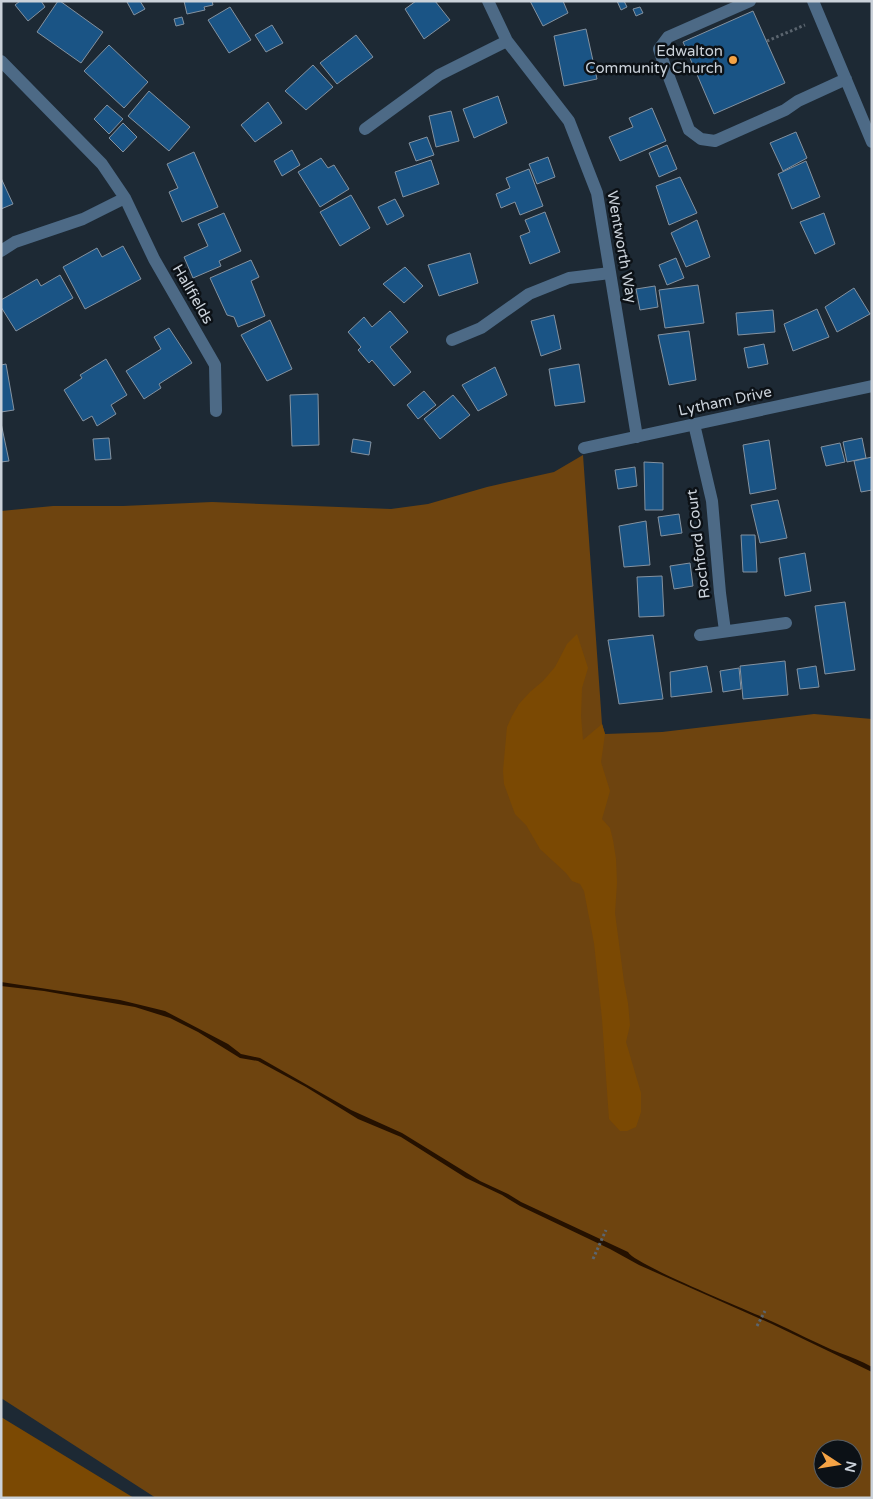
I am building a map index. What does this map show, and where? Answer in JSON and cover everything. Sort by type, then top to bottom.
[{"type":"street","name":"Wentworth Way","points":[[488,1],[507,41],[569,121],[597,193],[637,437]]},
{"type":"street","points":[[750,1],[668,37],[659,49],[689,130],[701,139],[714,141],[785,110],[798,101],[846,79]]},
{"type":"street","points":[[813,1],[872,142]]},
{"type":"street","points":[[366,129],[439,75],[507,41]]},
{"type":"street","name":"Hallfields","points":[[1,60],[102,164],[125,198],[154,259],[215,365],[216,411]]},
{"type":"street","points":[[1,252],[15,242],[83,218],[125,198]]},
{"type":"street","points":[[452,340],[481,328],[529,294],[568,278],[610,273]]},
{"type":"street","name":"Lytham Drive","points":[[584,448],[872,386]]},
{"type":"street","name":"Rochford Court","points":[[694,424],[712,501],[720,593],[726,631]]},
{"type":"street","points":[[700,635],[786,623]]},
{"type":"path","points":[[767,41],[820,18]]},
{"type":"path","points":[[593,1258],[606,1230]]},
{"type":"path","points":[[757,1326],[765,1311]]},
{"type":"shaded area","points":[[583,455],[602,724],[605,734],[662,732],[814,714],[872,719],[872,1498],[156,1498],[1,1398],[1,511],[53,506],[123,506],[212,502],[391,509],[428,504],[487,487],[554,472]]},
{"type":"shaded area","points":[[577,634],[588,668],[582,688],[581,716],[583,740],[602,724],[605,734],[601,762],[610,791],[602,819],[610,828],[616,859],[615,913],[630,1025],[626,1042],[641,1093],[641,1112],[636,1127],[627,1131],[620,1131],[609,1119],[602,1019],[594,943],[584,891],[580,884],[572,881],[540,849],[526,825],[515,814],[504,784],[503,771],[507,727],[512,716],[519,704],[555,667],[567,644]]},
{"type":"shaded area","points":[[1,982],[120,1000],[165,1011],[228,1044],[241,1054],[260,1058],[351,1110],[402,1133],[480,1181],[521,1202],[628,1252],[650,1267],[671,1277],[864,1363],[872,1367],[872,1372],[772,1324],[639,1265],[520,1206],[466,1178],[401,1137],[358,1119],[306,1087],[258,1061],[240,1058],[198,1032],[170,1018],[135,1007],[44,991],[1,986]]},
{"type":"shaded area","points":[[1,1417],[134,1498],[1,1498]]},
{"type":"building","points":[[20,1],[41,1],[45,7],[28,21],[15,5]]},
{"type":"building","points":[[58,1],[103,32],[81,63],[37,32]]},
{"type":"building","points":[[140,1],[145,9],[134,15],[127,2]]},
{"type":"building","points":[[184,1],[212,1],[213,5],[204,7],[205,10],[187,14]]},
{"type":"building","points":[[416,1],[435,1],[450,20],[424,39],[405,9]]},
{"type":"building","points":[[530,1],[563,1],[568,13],[543,26]]},
{"type":"building","points":[[617,1],[624,1],[627,7],[621,10]]},
{"type":"building","points":[[230,7],[251,40],[229,53],[208,20]]},
{"type":"building","points":[[640,7],[643,13],[636,16],[633,9]]},
{"type":"building","name":"Edwalton Community Church","points":[[753,11],[785,83],[714,114],[683,42]]},
{"type":"building","points":[[182,17],[184,24],[176,26],[174,19]]},
{"type":"building","points":[[272,25],[283,43],[266,52],[255,35]]},
{"type":"building","points":[[586,29],[597,79],[564,86],[554,36]]},
{"type":"building","points":[[356,35],[373,57],[337,84],[320,63]]},
{"type":"building","points":[[109,45],[148,82],[124,108],[84,71]]},
{"type":"building","points":[[313,65],[333,87],[306,110],[285,91]]},
{"type":"building","points":[[149,91],[190,127],[169,151],[128,116]]},
{"type":"building","points":[[498,96],[507,123],[474,138],[463,109]]},
{"type":"building","points":[[268,102],[282,123],[255,142],[241,125]]},
{"type":"building","points":[[107,105],[123,119],[109,134],[94,119]]},
{"type":"building","points":[[652,108],[666,141],[620,161],[609,137],[633,127],[629,118]]},
{"type":"building","points":[[451,111],[459,141],[436,147],[429,116]]},
{"type":"building","points":[[123,123],[137,137],[123,152],[109,138]]},
{"type":"building","points":[[796,132],[807,158],[783,171],[770,143]]},
{"type":"building","points":[[427,137],[434,155],[416,161],[409,143]]},
{"type":"building","points":[[667,145],[677,169],[659,177],[649,153]]},
{"type":"building","points":[[292,150],[300,165],[282,176],[274,161]]},
{"type":"building","points":[[194,152],[218,207],[182,222],[169,192],[178,188],[167,164]]},
{"type":"building","points":[[548,157],[555,177],[537,184],[529,164]]},
{"type":"building","points":[[321,158],[328,168],[334,165],[349,189],[320,207],[298,172]]},
{"type":"building","points":[[431,160],[439,184],[403,197],[395,172]]},
{"type":"building","points":[[806,161],[820,197],[792,209],[778,174]]},
{"type":"building","points":[[529,169],[543,206],[520,215],[515,202],[501,208],[496,194],[510,188],[506,178]]},
{"type":"building","points":[[680,177],[697,213],[669,225],[656,186]]},
{"type":"building","points":[[1,178],[13,204],[1,209]]},
{"type":"building","points":[[351,195],[370,228],[340,246],[320,212]]},
{"type":"building","points":[[395,199],[404,216],[387,225],[378,207]]},
{"type":"building","points":[[545,212],[560,252],[530,264],[520,236],[530,232],[525,220]]},
{"type":"building","points":[[224,213],[241,251],[219,261],[221,266],[193,278],[184,257],[208,246],[198,224]]},
{"type":"building","points":[[824,213],[835,244],[815,254],[800,222]]},
{"type":"building","points":[[697,220],[710,257],[686,267],[671,233]]},
{"type":"building","points":[[123,246],[141,279],[85,309],[63,267],[97,248],[102,257]]},
{"type":"building","points":[[470,253],[478,283],[439,296],[428,265]]},
{"type":"building","points":[[676,258],[684,278],[667,285],[659,265]]},
{"type":"building","points":[[251,260],[259,277],[251,281],[265,316],[238,327],[234,317],[227,315],[210,278]]},
{"type":"building","points":[[405,267],[423,286],[404,303],[383,284]]},
{"type":"building","points":[[60,275],[73,298],[16,331],[1,307],[1,300],[37,279],[41,286]]},
{"type":"building","points":[[698,285],[704,323],[665,328],[659,290]]},
{"type":"building","points":[[655,286],[658,307],[640,310],[636,289]]},
{"type":"building","points":[[854,288],[870,314],[837,332],[825,307]]},
{"type":"building","points":[[817,309],[829,337],[793,351],[784,324]]},
{"type":"building","points":[[773,310],[775,332],[738,335],[736,313]]},
{"type":"building","points":[[390,311],[408,332],[390,347],[411,372],[394,386],[372,360],[369,363],[358,350],[361,347],[348,332],[364,317],[372,327]]},
{"type":"building","points":[[554,315],[561,349],[541,356],[531,321]]},
{"type":"building","points":[[270,320],[292,369],[267,381],[241,335]]},
{"type":"building","points":[[169,328],[192,363],[159,384],[161,388],[144,399],[126,371],[161,349],[154,337]]},
{"type":"building","points":[[689,331],[696,380],[669,385],[658,335]]},
{"type":"building","points":[[764,344],[768,364],[748,368],[744,348]]},
{"type":"building","points":[[106,359],[127,395],[111,405],[116,414],[97,426],[92,416],[83,421],[64,390],[82,378],[80,375]]},
{"type":"building","points":[[6,364],[14,410],[1,412],[1,365]]},
{"type":"building","points":[[579,364],[585,402],[555,406],[549,369]]},
{"type":"building","points":[[495,367],[507,395],[478,411],[462,385]]},
{"type":"building","points":[[424,391],[436,405],[418,419],[407,405]]},
{"type":"building","points":[[318,394],[319,445],[292,446],[290,395]]},
{"type":"building","points":[[453,395],[470,415],[440,439],[424,419]]},
{"type":"building","points":[[1,423],[9,461],[1,462]]},
{"type":"building","points":[[109,438],[111,459],[95,460],[93,439]]},
{"type":"building","points":[[862,438],[866,458],[847,462],[843,442]]},
{"type":"building","points":[[353,439],[371,442],[369,455],[351,452]]},
{"type":"building","points":[[769,440],[776,489],[750,494],[743,445]]},
{"type":"building","points":[[840,443],[845,462],[826,466],[821,447]]},
{"type":"building","points":[[872,457],[872,490],[861,492],[854,461]]},
{"type":"building","points":[[644,462],[663,463],[663,510],[645,510]]},
{"type":"building","points":[[635,467],[637,486],[618,489],[615,470]]},
{"type":"building","points":[[778,500],[787,538],[760,543],[751,505]]},
{"type":"building","points":[[679,514],[682,533],[661,536],[658,517]]},
{"type":"building","points":[[646,521],[650,565],[624,567],[619,526]]},
{"type":"building","points":[[741,535],[755,535],[757,572],[743,572]]},
{"type":"building","points":[[805,553],[811,591],[785,596],[779,558]]},
{"type":"building","points":[[690,563],[693,586],[674,589],[670,566]]},
{"type":"building","points":[[662,576],[664,616],[639,617],[637,577]]},
{"type":"building","points":[[845,602],[855,670],[825,674],[815,606]]},
{"type":"building","points":[[653,635],[663,699],[619,704],[608,640]]},
{"type":"building","points":[[785,661],[788,695],[743,699],[740,666]]},
{"type":"building","points":[[707,666],[712,692],[671,697],[670,672]]},
{"type":"building","points":[[816,666],[819,687],[800,689],[797,669]]},
{"type":"building","points":[[739,668],[741,689],[723,692],[720,671]]},
{"type":"place","name":"Edwalton Community Church","points":[[733,60]]}]
